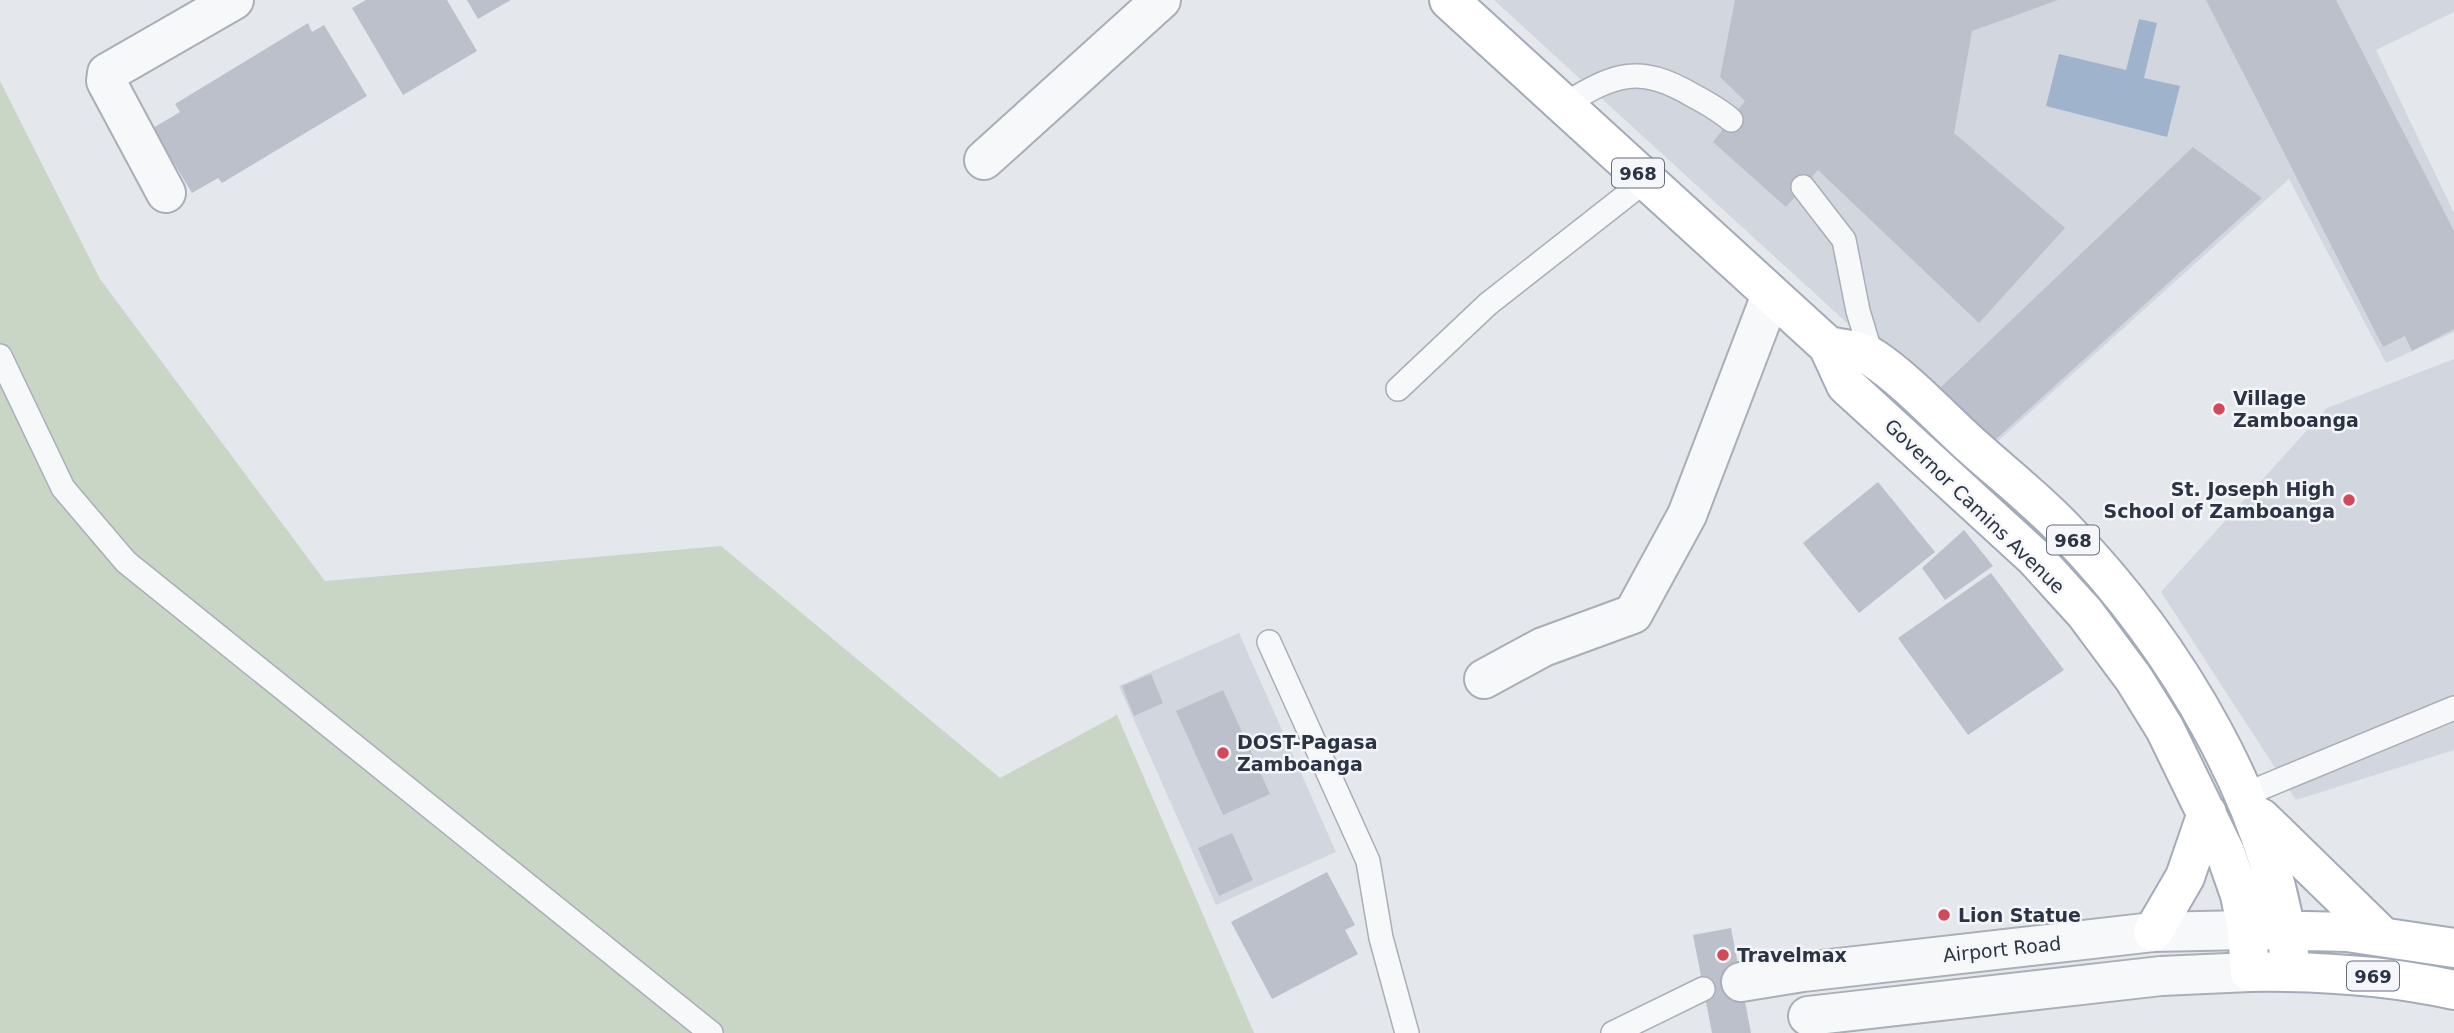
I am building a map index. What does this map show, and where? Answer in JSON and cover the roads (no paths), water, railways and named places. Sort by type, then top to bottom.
[{"type":"main road","name":"Governor Camins Avenue","points":[[1449,0],[1828,346],[1846,384],[2035,558],[2085,613],[2153,709],[2207,813],[2236,884],[2247,930],[2250,972]]},
{"type":"main road","name":"Governor Camins Avenue","points":[[1828,346],[1872,357],[2063,527],[2117,590],[2166,655],[2246,799],[2277,883],[2287,930],[2291,971]]},
{"type":"main road","points":[[2246,799],[2296,856],[2383,937]]},
{"type":"main road","points":[[2153,932],[2185,877],[2207,813]]},
{"type":"main road","name":"969","points":[[2247,930],[2383,937],[2439,945]]},
{"type":"main road","points":[[2413,981],[2439,945]]},
{"type":"main road","name":"969","points":[[2250,972],[2346,973],[2413,981],[2454,990]]},
{"type":"street","points":[[166,193],[106,81],[107,73],[234,0]]},
{"type":"street","points":[[984,160],[1161,0]]},
{"type":"street","points":[[1484,679],[1543,648],[1633,614],[1687,515],[1771,295]]},
{"type":"street","name":"Airport Road","points":[[1741,982],[1803,972],[2153,932],[2247,930]]},
{"type":"street","name":"969","points":[[1803,972],[1810,1025],[2161,976],[2250,972]]},
{"type":"lane","points":[[1564,105],[1590,89],[1616,78],[1647,75],[1663,78],[1731,120]]},
{"type":"lane","points":[[1398,389],[1488,304],[1646,180]]},
{"type":"lane","points":[[1802,187],[1844,240],[1855,282],[1858,311],[1872,357],[1846,384]]},
{"type":"lane","points":[[0,356],[63,488],[126,562],[711,1033]]},
{"type":"lane","points":[[1269,642],[1368,861],[1381,938],[1408,1033]]},
{"type":"lane","points":[[2246,799],[2454,708]]},
{"type":"lane","points":[[1613,1033],[1703,989]]},
{"type":"water","points":[[2139,19],[2157,23],[2144,78],[2180,86],[2167,137],[2046,106],[2059,54],[2126,70]]},
{"type":"place","name":"Village Zamboanga","points":[[2219,409]]},
{"type":"place","name":"St. Joseph High School of Zamboanga","points":[[2349,500]]},
{"type":"place","name":"DOST-Pagasa Zamboanga","points":[[1223,753]]},
{"type":"place","name":"Lion Statue","points":[[1944,915]]},
{"type":"place","name":"Travelmax","points":[[1723,955]]}]
